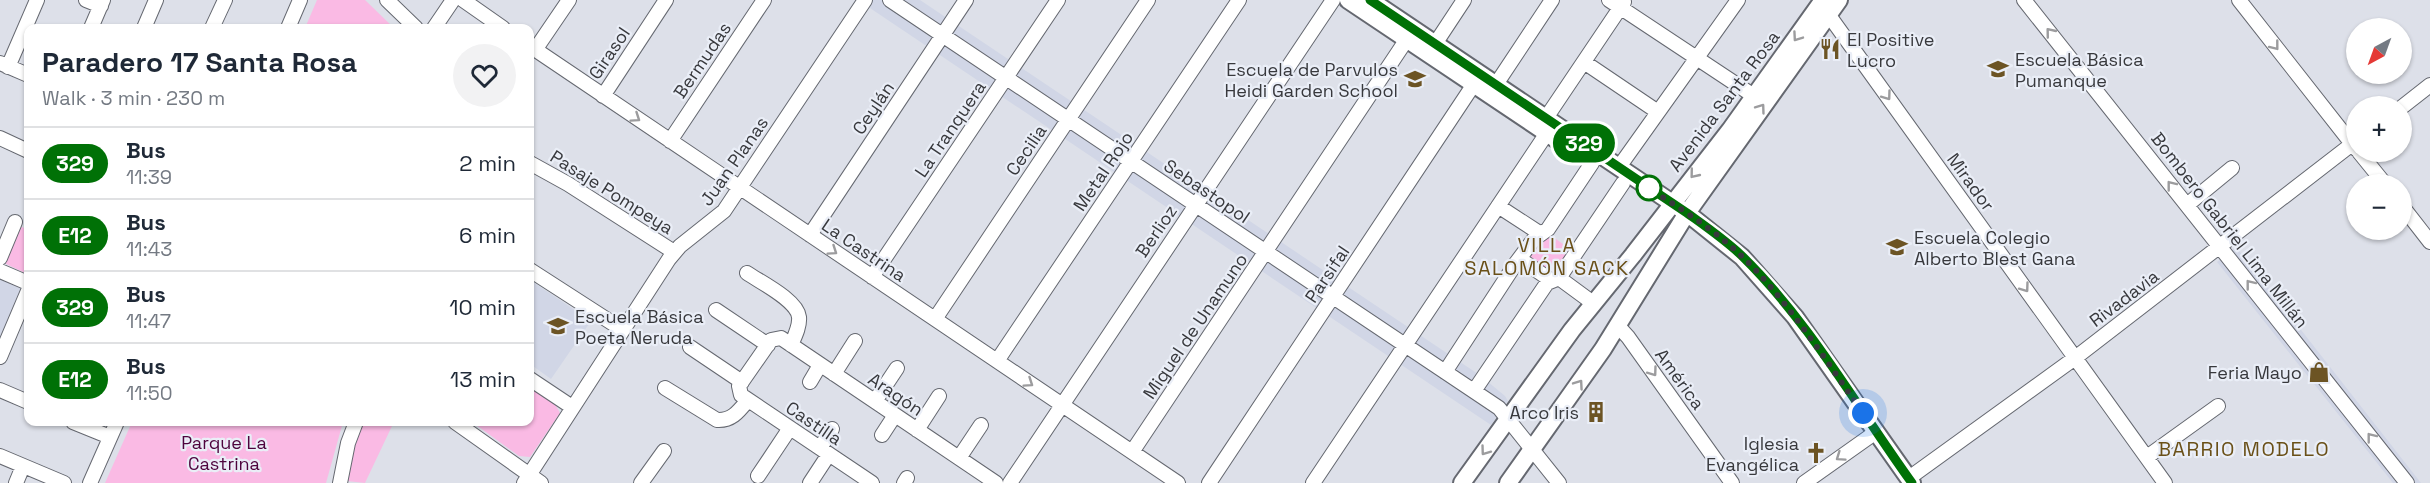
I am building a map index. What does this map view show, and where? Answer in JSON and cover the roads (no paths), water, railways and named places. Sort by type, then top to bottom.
[{"type":"main road","points":[[1348,0],[1474,84],[1493,89]]},
{"type":"main road","name":"Avenida Santa Rosa","points":[[1462,483],[1508,415],[1754,96],[1826,7],[1839,0]]},
{"type":"main road","points":[[1377,2],[1493,89],[1684,218],[1767,285],[1811,338],[1910,481]]},
{"type":"main road","name":"Avenida Santa Rosa","points":[[1508,483],[1618,326],[1684,218],[1826,7]]},
{"type":"main road","points":[[1547,125],[1592,163],[1621,175]]},
{"type":"street","points":[[25,24],[37,0]]},
{"type":"street","points":[[86,0],[102,3],[93,24]]},
{"type":"street","points":[[146,24],[156,0]]},
{"type":"street","points":[[214,24],[225,0]]},
{"type":"street","points":[[290,24],[300,0]]},
{"type":"street","points":[[387,0],[412,24]]},
{"type":"street","points":[[437,24],[453,0]]},
{"type":"street","points":[[463,0],[497,24]]},
{"type":"street","points":[[534,45],[569,0]]},
{"type":"street","name":"Girasol","points":[[603,96],[666,0]]},
{"type":"street","name":"Bermudas","points":[[670,141],[764,0]]},
{"type":"street","name":"Juan Planas","points":[[526,479],[674,252],[720,215],[865,0]]},
{"type":"street","name":"Sebastopol","points":[[890,0],[1508,415],[1568,483]]},
{"type":"street","name":"Ceylán","points":[[810,235],[966,0]]},
{"type":"street","name":"La Tranquera","points":[[872,277],[1058,0]]},
{"type":"street","name":"Cecilia","points":[[934,319],[1148,0]]},
{"type":"street","name":"Metal Rojo","points":[[997,362],[1239,0]]},
{"type":"street","name":"Berlioz","points":[[1010,483],[1333,0]]},
{"type":"street","points":[[1435,44],[1464,0]]},
{"type":"street","points":[[1493,89],[1552,0]]},
{"type":"street","name":"Bombero Gabriel Lima Millán","points":[[2024,0],[2407,483]]},
{"type":"street","points":[[2239,0],[2346,134]]},
{"type":"street","points":[[1474,391],[1546,283],[1556,280],[1658,112],[1732,2]]},
{"type":"street","points":[[1313,483],[1498,206],[1618,3],[1754,96]]},
{"type":"street","name":"Mirador","points":[[1826,7],[2165,483]]},
{"type":"street","points":[[24,26],[4,65],[24,73]]},
{"type":"street","name":"Miguel de Unamuno","points":[[1132,452],[1407,39]]},
{"type":"street","name":"La Castrina","points":[[534,49],[1178,483]]},
{"type":"street","points":[[1584,62],[1658,112]]},
{"type":"street","name":"Parsifal","points":[[1209,483],[1474,84]]},
{"type":"street","points":[[2412,100],[2428,90]]},
{"type":"street","points":[[0,138],[24,149]]},
{"type":"street","name":"Rivadavia","points":[[1910,481],[2346,153]]},
{"type":"street","points":[[2368,162],[2377,174]]},
{"type":"street","points":[[1445,372],[1534,239],[1548,229],[1592,163]]},
{"type":"street","points":[[2187,205],[2232,168]]},
{"type":"street","name":"Pasaje Pompeya","points":[[534,169],[568,184],[674,252]]},
{"type":"street","points":[[1498,206],[1540,234]]},
{"type":"street","points":[[2412,218],[2430,241]]},
{"type":"street","points":[[0,258],[15,222]]},
{"type":"street","points":[[1520,259],[1593,303]]},
{"type":"street","points":[[0,271],[24,281]]},
{"type":"street","points":[[534,273],[623,330]]},
{"type":"street","points":[[747,273],[796,309],[798,323],[791,345]]},
{"type":"street","points":[[0,357],[24,300]]},
{"type":"street","name":"Aragón","points":[[716,310],[772,341],[791,345],[996,483]]},
{"type":"street","name":"América","points":[[1618,326],[1732,483]]},
{"type":"street","points":[[665,388],[717,420],[733,417],[743,391],[772,341]]},
{"type":"street","points":[[834,374],[855,341]]},
{"type":"street","name":"Castilla","points":[[690,347],[790,428],[867,482]]},
{"type":"street","points":[[810,382],[820,365]]},
{"type":"street","points":[[875,401],[897,368]]},
{"type":"street","points":[[534,382],[572,407]]},
{"type":"street","points":[[0,390],[24,400]]},
{"type":"street","points":[[917,430],[939,396]]},
{"type":"street","points":[[2146,458],[2218,406]]},
{"type":"street","points":[[882,435],[895,415]]},
{"type":"street","points":[[959,458],[981,424]]},
{"type":"street","points":[[84,426],[110,437]]},
{"type":"street","points":[[90,483],[115,426]]},
{"type":"street","points":[[340,483],[348,443],[354,426]]},
{"type":"street","points":[[460,426],[526,479],[541,483]]},
{"type":"street","points":[[758,476],[790,428]]},
{"type":"street","points":[[810,483],[832,429]]},
{"type":"street","points":[[1804,483],[1876,432]]},
{"type":"street","name":"Sebastopol","points":[[1536,446],[1559,483]]},
{"type":"street","points":[[641,483],[664,451]]},
{"type":"street","points":[[0,456],[64,483]]},
{"type":"street","points":[[16,483],[23,466]]},
{"type":"place","name":"El Positive Lucro","points":[[1830,49]]},
{"type":"place","name":"Escuela Básica Pumanque","points":[[1998,69]]},
{"type":"place","name":"Escuela de Parvulos Heidi Garden School","points":[[1415,79]]},
{"type":"place","name":"Escuela Colegio Alberto Blest Gana","points":[[1897,247]]},
{"type":"place","name":"Escuela Básica Poeta Neruda","points":[[558,326]]},
{"type":"place","name":"Feria Mayo","points":[[2319,372]]},
{"type":"place","name":"Arco Iris","points":[[1596,412]]},
{"type":"place","name":"Iglesia Evangélica","points":[[1816,453]]},
{"type":"district","name":"VILLA SALOMÓN SACK","points":[[1547,256]]},
{"type":"district","name":"BARRIO MODELO","points":[[2244,449]]},
{"type":"park label","name":"Parque La Castrina","points":[[224,452]]}]
